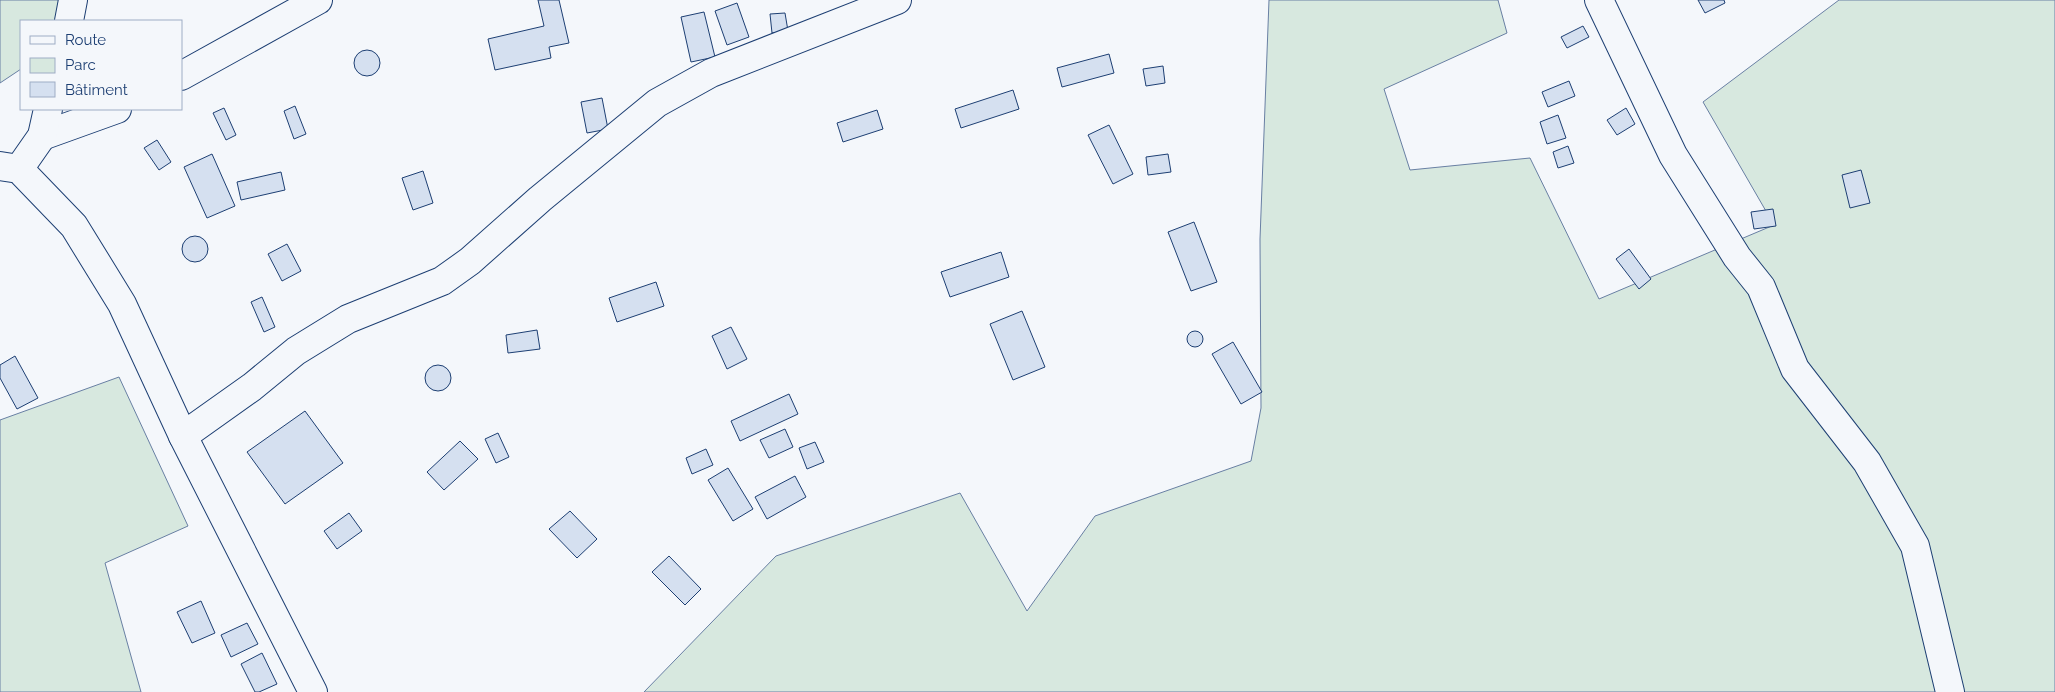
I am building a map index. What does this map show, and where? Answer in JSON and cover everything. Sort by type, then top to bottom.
[{"type":"street","points":[[68,20],[73,0]]},
{"type":"street","points":[[182,75],[318,0]]},
{"type":"street","points":[[183,436],[252,388],[296,351],[348,319],[442,280],[470,261],[540,199],[658,103],[711,73],[897,0]]},
{"type":"street","points":[[1599,0],[1673,155],[1737,257],[1761,286],[1796,369],[1867,462],[1915,546],[1950,692]]},
{"type":"street","points":[[42,136],[48,110]]},
{"type":"street","points":[[113,110],[42,136],[9,168],[74,226],[122,304],[183,436],[312,692]]},
{"type":"green space","points":[[0,0],[68,0],[63,20],[20,20],[20,70],[0,83]]},
{"type":"green space","points":[[1269,0],[1498,0],[1507,33],[1384,89],[1410,170],[1530,158],[1599,299],[1774,225],[1703,102],[1839,0],[2055,0],[2055,692],[644,692],[776,556],[960,493],[1027,611],[1095,516],[1251,461],[1261,408],[1260,239]]},
{"type":"green space","points":[[119,377],[188,526],[105,563],[141,692],[0,692],[0,420]]},
{"type":"building","points":[[538,0],[559,0],[569,43],[549,47],[551,58],[495,70],[488,39],[544,26]]},
{"type":"building","points":[[1698,0],[1724,0],[1725,3],[1705,13]]},
{"type":"building","points":[[737,3],[749,37],[727,45],[715,11]]},
{"type":"building","points":[[704,12],[715,57],[691,62],[681,17]]},
{"type":"building","points":[[785,13],[788,31],[772,33],[770,14]]},
{"type":"building","points":[[1583,26],[1589,37],[1567,48],[1561,37]]},
{"type":"building","points":[[367,50],[377,53],[380,63],[377,73],[367,76],[357,73],[354,63],[357,53]]},
{"type":"building","points":[[1109,54],[1114,73],[1062,87],[1057,68]]},
{"type":"building","points":[[1163,66],[1165,83],[1146,86],[1143,69]]},
{"type":"building","points":[[1569,81],[1575,96],[1548,107],[1542,92]]},
{"type":"building","points":[[1013,90],[1019,109],[961,128],[955,109]]},
{"type":"building","points":[[602,98],[608,129],[587,133],[581,102]]},
{"type":"building","points":[[295,106],[306,134],[294,139],[284,111]]},
{"type":"building","points":[[224,108],[236,135],[226,140],[213,113]]},
{"type":"building","points":[[1626,108],[1635,124],[1617,135],[1607,120]]},
{"type":"building","points":[[877,110],[883,129],[843,142],[837,123]]},
{"type":"building","points":[[1558,115],[1566,138],[1547,144],[1540,122]]},
{"type":"building","points":[[1109,125],[1133,174],[1113,184],[1088,135]]},
{"type":"building","points":[[157,140],[171,162],[159,170],[144,148]]},
{"type":"building","points":[[1568,146],[1574,163],[1558,168],[1553,152]]},
{"type":"building","points":[[212,154],[235,206],[207,218],[184,167]]},
{"type":"building","points":[[1168,154],[1171,172],[1148,175],[1146,157]]},
{"type":"building","points":[[1861,170],[1870,203],[1850,208],[1842,175]]},
{"type":"building","points":[[423,171],[433,203],[413,210],[402,178]]},
{"type":"building","points":[[281,172],[285,190],[241,200],[237,182]]},
{"type":"building","points":[[1773,209],[1776,226],[1754,229],[1751,212]]},
{"type":"building","points":[[1194,222],[1217,282],[1191,291],[1168,232]]},
{"type":"building","points":[[195,236],[204,240],[208,249],[204,258],[195,262],[186,258],[182,249],[186,240]]},
{"type":"building","points":[[287,244],[301,271],[282,281],[268,254]]},
{"type":"building","points":[[1629,249],[1651,279],[1639,289],[1616,259]]},
{"type":"building","points":[[1001,252],[1009,277],[950,297],[941,272]]},
{"type":"building","points":[[656,282],[664,306],[617,322],[609,298]]},
{"type":"building","points":[[262,297],[275,327],[264,332],[251,302]]},
{"type":"building","points":[[1022,311],[1045,367],[1013,380],[990,324]]},
{"type":"building","points":[[731,327],[747,359],[727,369],[712,336]]},
{"type":"building","points":[[537,330],[540,349],[508,353],[506,335]]},
{"type":"building","points":[[1195,331],[1203,339],[1195,347],[1187,339]]},
{"type":"building","points":[[1233,342],[1262,392],[1241,404],[1212,354]]},
{"type":"building","points":[[15,356],[38,398],[17,409],[0,378],[0,365]]},
{"type":"building","points":[[438,365],[448,368],[451,378],[448,388],[438,391],[428,388],[425,378],[428,368]]},
{"type":"building","points":[[789,394],[798,414],[740,441],[731,421]]},
{"type":"building","points":[[305,411],[343,463],[285,504],[247,452]]},
{"type":"building","points":[[785,429],[793,447],[769,458],[760,440]]},
{"type":"building","points":[[498,433],[509,457],[496,463],[485,439]]},
{"type":"building","points":[[460,441],[478,459],[444,490],[427,472]]},
{"type":"building","points":[[815,442],[824,462],[807,469],[799,448]]},
{"type":"building","points":[[706,449],[713,465],[692,474],[686,458]]},
{"type":"building","points":[[728,468],[753,509],[733,521],[708,480]]},
{"type":"building","points":[[795,476],[806,497],[767,519],[755,497]]},
{"type":"building","points":[[570,511],[597,539],[577,558],[549,529]]},
{"type":"building","points":[[349,513],[362,531],[337,549],[324,531]]},
{"type":"building","points":[[669,556],[701,589],[685,605],[652,572]]},
{"type":"building","points":[[201,601],[215,633],[192,643],[177,612]]},
{"type":"building","points":[[247,623],[258,644],[231,657],[221,635]]},
{"type":"building","points":[[262,653],[277,684],[255,692],[241,664]]}]
